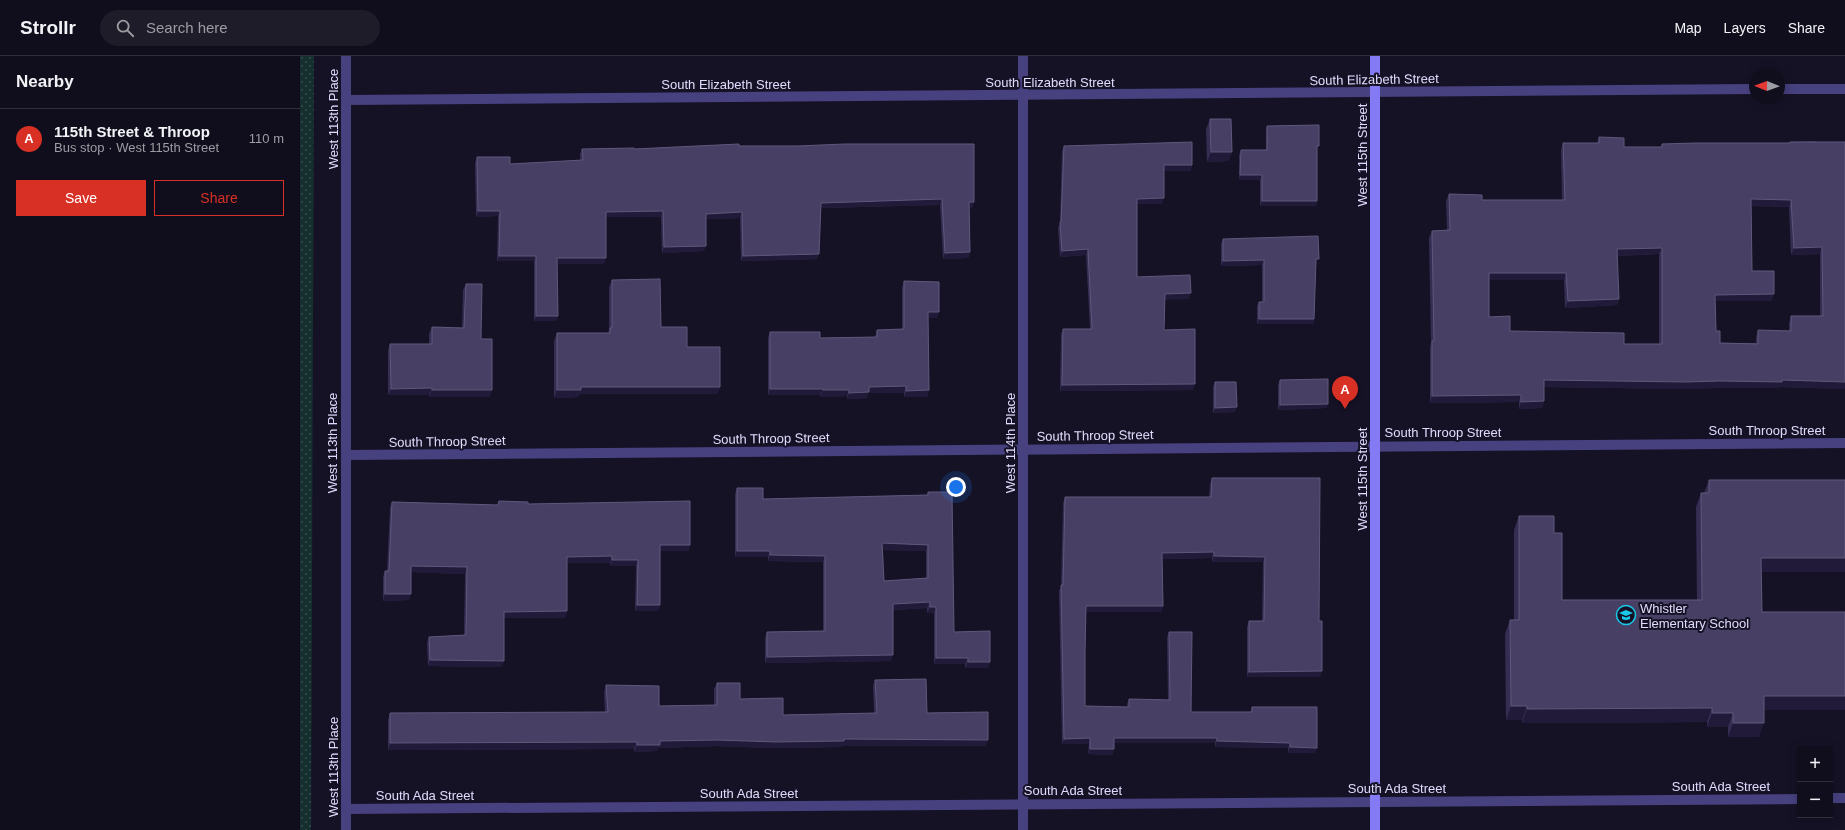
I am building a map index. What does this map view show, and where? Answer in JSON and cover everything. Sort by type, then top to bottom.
[{"type":"street","name":"West 113th Place","points":[[346,56],[346,830]]},
{"type":"street","name":"West 114th Place","points":[[1023,56],[1023,830]]},
{"type":"street","name":"West 115th Street","points":[[1375,56],[1375,830]]},
{"type":"street","name":"South Elizabeth Street","points":[[346,100],[1749,89]]},
{"type":"street","points":[[1785,89],[1845,89]]},
{"type":"street","name":"South Throop Street","points":[[346,456],[1845,443]]},
{"type":"street","points":[[1833,798],[1845,798]]},
{"type":"street","name":"South Ada Street","points":[[346,809],[1797,799]]},
{"type":"green space","points":[[300,56],[314,56],[311,830],[300,830]]},
{"type":"building","points":[[1210,119],[1231,119],[1232,152],[1211,152]]},
{"type":"building","points":[[1319,125],[1319,146],[1317,146],[1317,201],[1262,201],[1262,175],[1240,175],[1241,150],[1267,150],[1267,126]]},
{"type":"building","points":[[1599,137],[1624,138],[1624,147],[1662,147],[1662,144],[1696,143],[1845,142],[1845,382],[1782,380],[1782,382],[1686,382],[1544,380],[1544,401],[1521,402],[1521,395],[1432,396],[1432,341],[1434,341],[1432,231],[1450,230],[1449,194],[1482,195],[1482,200],[1565,200],[1563,143],[1599,143]],"holes":[[[1751,199],[1791,200],[1794,248],[1822,247],[1823,316],[1791,316],[1791,331],[1758,330],[1758,344],[1720,343],[1720,331],[1716,331],[1715,295],[1774,294],[1774,271],[1752,271]],[[1662,248],[1662,344],[1624,344],[1624,333],[1510,331],[1510,316],[1489,317],[1489,273],[1566,273],[1568,301],[1619,299],[1617,249]]]},
{"type":"building","points":[[1192,142],[1192,165],[1164,165],[1164,198],[1137,199],[1137,277],[1190,275],[1191,293],[1165,294],[1164,330],[1195,329],[1195,384],[1062,385],[1063,329],[1092,329],[1088,249],[1062,251],[1060,222],[1064,146]]},
{"type":"building","points":[[739,144],[739,146],[797,146],[845,144],[974,144],[974,202],[969,202],[970,252],[945,253],[942,199],[821,203],[819,254],[743,256],[742,212],[706,214],[706,246],[664,247],[663,211],[606,212],[606,258],[557,258],[558,316],[536,316],[536,256],[499,256],[500,211],[478,211],[477,157],[510,157],[510,164],[583,160],[582,149],[634,149]]},
{"type":"building","points":[[1318,236],[1319,259],[1316,259],[1314,319],[1259,319],[1259,302],[1264,302],[1264,260],[1223,261],[1223,239]]},
{"type":"building","points":[[660,279],[661,327],[687,327],[687,347],[720,347],[720,387],[581,387],[581,390],[557,390],[557,333],[610,333],[610,328],[612,328],[612,280]]},
{"type":"building","points":[[904,281],[939,282],[939,312],[928,312],[929,390],[906,391],[906,386],[869,387],[869,392],[849,393],[849,390],[770,389],[770,332],[820,332],[820,338],[877,337],[877,330],[904,329]]},
{"type":"building","points":[[466,284],[482,284],[481,339],[492,339],[492,390],[432,390],[432,388],[391,389],[390,344],[432,344],[432,327],[464,328]]},
{"type":"building","points":[[1328,379],[1328,404],[1280,405],[1280,380]]},
{"type":"building","points":[[1215,382],[1236,382],[1237,407],[1215,408]]},
{"type":"building","points":[[1212,478],[1320,478],[1319,621],[1322,621],[1322,671],[1249,672],[1249,621],[1264,621],[1265,557],[1214,556],[1214,552],[1162,553],[1163,606],[1086,606],[1085,706],[1129,707],[1129,699],[1170,700],[1169,632],[1192,632],[1191,712],[1252,712],[1252,707],[1317,707],[1317,748],[1290,747],[1290,743],[1217,741],[1217,738],[1114,738],[1114,749],[1090,749],[1090,738],[1064,739],[1061,585],[1063,585],[1065,497],[1211,497]]},
{"type":"building","points":[[1709,480],[1845,480],[1845,558],[1761,558],[1762,612],[1845,612],[1845,696],[1764,696],[1764,723],[1733,723],[1733,713],[1712,713],[1712,708],[1527,709],[1527,706],[1511,706],[1510,620],[1519,620],[1519,516],[1554,516],[1554,533],[1562,533],[1562,600],[1702,600],[1701,493],[1709,493]]},
{"type":"building","points":[[737,488],[763,488],[763,499],[928,495],[928,492],[952,492],[954,632],[990,631],[990,662],[968,662],[968,658],[936,658],[936,607],[930,607],[930,602],[893,604],[893,655],[767,657],[767,632],[825,631],[825,556],[770,555],[770,551],[737,551]],"holes":[[[882,543],[928,545],[928,578],[884,581]]]},
{"type":"building","points":[[499,501],[528,502],[528,504],[690,501],[690,545],[660,545],[660,605],[637,605],[638,560],[612,560],[612,556],[567,557],[567,611],[504,612],[504,661],[430,660],[429,637],[466,635],[467,567],[411,566],[411,594],[385,594],[385,571],[389,571],[392,502],[498,505]]},
{"type":"building","points":[[926,679],[927,713],[988,712],[988,740],[844,739],[844,741],[776,742],[717,740],[660,741],[660,745],[637,745],[637,742],[390,743],[390,713],[608,712],[606,685],[659,686],[659,706],[717,705],[717,683],[740,683],[740,699],[783,698],[783,715],[877,713],[875,680]]},
{"type":"place","name":"115th Street & Throop","points":[[1345,409]]},
{"type":"place","name":"Whistler Elementary School","points":[[1626,615]]}]
